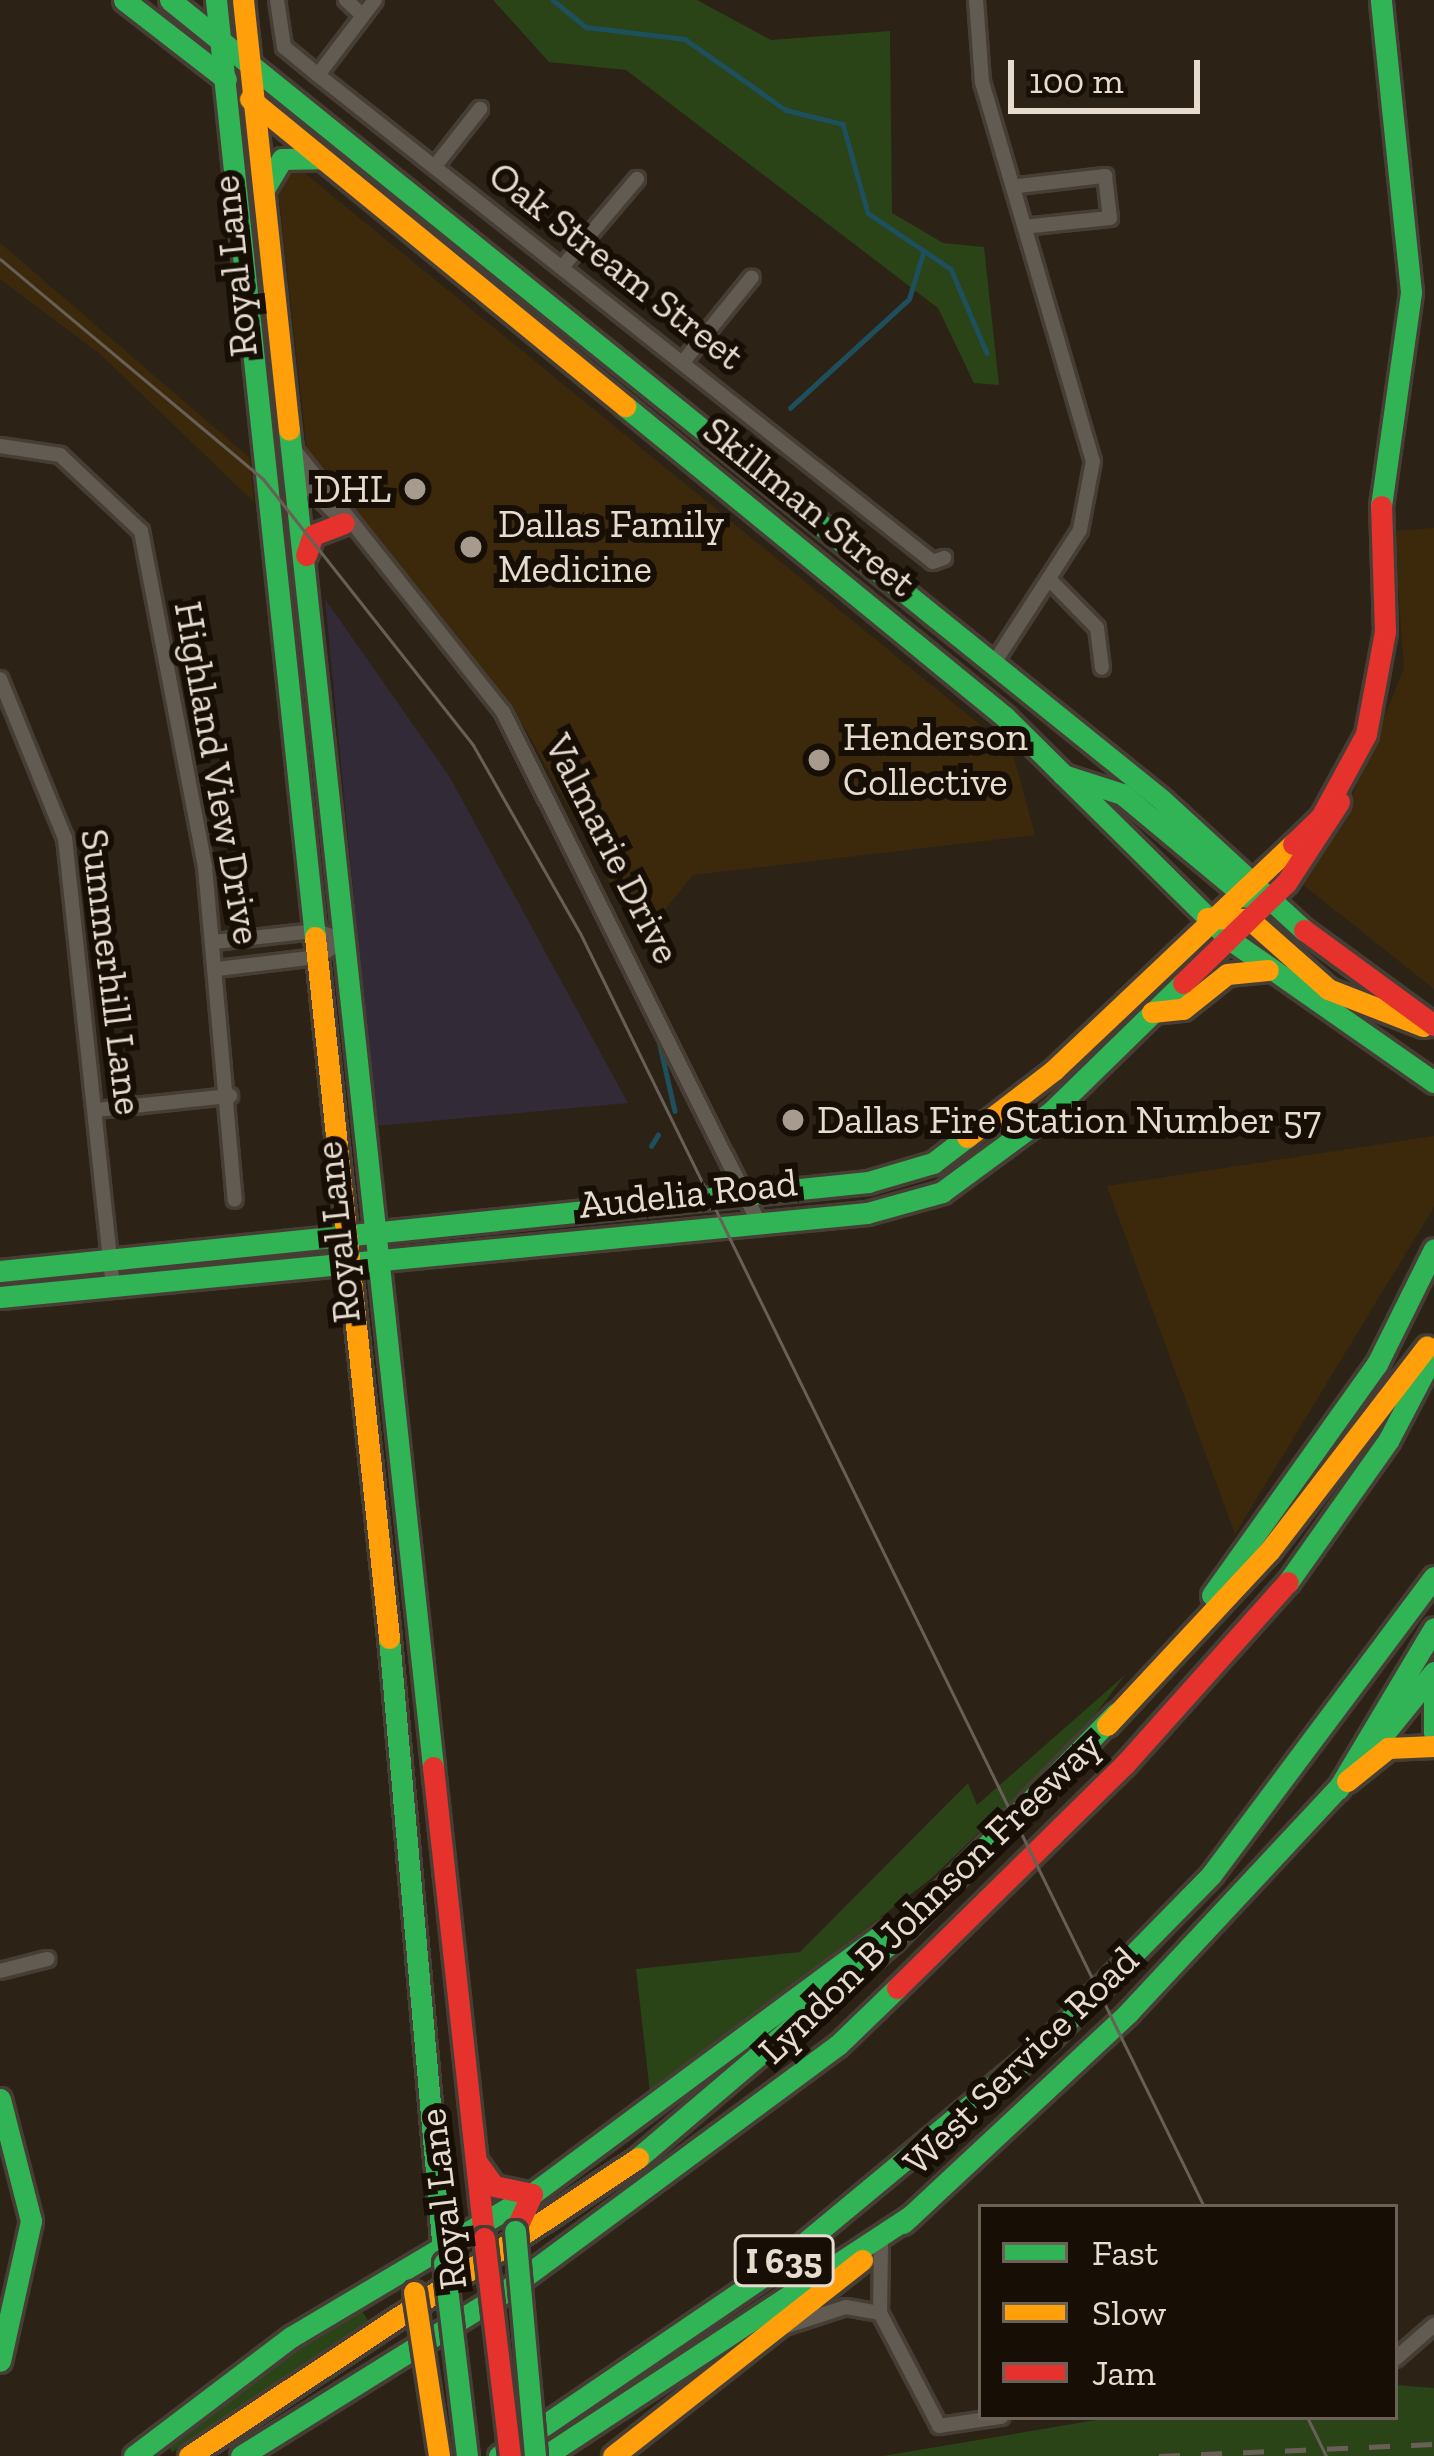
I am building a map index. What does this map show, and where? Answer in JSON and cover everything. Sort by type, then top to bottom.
[{"type":"main road","name":"Skillman Street","points":[[124,0],[224,76],[880,612],[1063,776],[1228,939],[1434,1082]]},
{"type":"main road","name":"Skillman Street","points":[[170,0],[994,663],[1241,887]]},
{"type":"main road","name":"Royal Lane","points":[[216,0],[428,2011],[443,2255],[466,2456]]},
{"type":"main road","name":"Royal Lane","points":[[243,0],[456,2007],[510,2456]]},
{"type":"main road","name":"Audelia Road","points":[[0,1297],[867,1213],[974,1175],[1153,1012],[1324,840],[1382,669],[1378,462],[1412,292],[1381,0]]},
{"type":"main road","points":[[263,190],[282,159],[321,158]]},
{"type":"main road","points":[[248,317],[293,473]]},
{"type":"main road","points":[[306,591],[308,543],[353,527]]},
{"type":"main road","points":[[1063,776],[1122,794],[1241,887],[1270,899],[1434,1026]]},
{"type":"main road","name":"Audelia Road","points":[[0,1271],[746,1194],[933,1163],[1054,1070],[1342,784]]},
{"type":"main road","points":[[1207,918],[1249,919],[1328,988],[1434,1026]]},
{"type":"main road","points":[[1153,1012],[1183,1009],[1227,974],[1268,970]]},
{"type":"main road","points":[[645,1204],[645,1235]]},
{"type":"main road","points":[[1106,1725],[1282,1508],[1377,1364],[1434,1249]]},
{"type":"main road","points":[[190,2456],[580,2204],[798,2030],[1106,1725],[1270,1550],[1434,1339]]},
{"type":"main road","name":"Lyndon B Johnson Freeway","points":[[241,2456],[500,2295],[838,2045],[1124,1764],[1282,1590],[1388,1441],[1434,1353]]},
{"type":"main road","points":[[374,1491],[401,1485]]},
{"type":"main road","name":"I 635","points":[[500,2456],[767,2274],[1049,2040],[1211,1875],[1434,1577]]},
{"type":"main road","points":[[384,1581],[411,1579]]},
{"type":"main road","points":[[1338,1789],[1434,1628]]},
{"type":"main road","points":[[1434,1676],[1434,1733]]},
{"type":"main road","name":"West Service Road","points":[[613,2456],[785,2326],[881,2244],[1129,2012],[1338,1789],[1434,1676]]},
{"type":"main road","points":[[1338,1789],[1388,1748],[1434,1746]]},
{"type":"main road","points":[[134,2456],[291,2337],[393,2277],[483,2232],[936,1893]]},
{"type":"main road","points":[[428,2011],[456,2007]]},
{"type":"main road","points":[[0,2099],[28,2272],[0,2361]]},
{"type":"main road","points":[[475,2158],[494,2186],[532,2194]]},
{"type":"main road","points":[[532,2194],[515,2231],[535,2456]]},
{"type":"main road","points":[[545,2456],[911,2216]]},
{"type":"main road","points":[[393,2277],[414,2292],[439,2456]]},
{"type":"street","name":"Oak Stream Street","points":[[277,0],[284,47],[933,562],[944,558]]},
{"type":"street","points":[[346,0],[363,16]]},
{"type":"street","points":[[318,75],[375,0]]},
{"type":"street","points":[[976,0],[982,82],[1033,226],[1093,461],[1080,530],[1053,584],[994,663]]},
{"type":"street","points":[[435,166],[479,109]]},
{"type":"street","points":[[1018,186],[1105,176],[1110,218],[1033,226]]},
{"type":"street","points":[[564,265],[637,179]]},
{"type":"street","points":[[683,362],[752,277]]},
{"type":"street","name":"Valmarie Drive","points":[[290,445],[503,712],[759,1223]]},
{"type":"street","name":"Highland View Drive","points":[[0,446],[60,455],[141,531],[214,942],[235,1200]]},
{"type":"street","name":"Valmarie Drive","points":[[293,473],[353,527]]},
{"type":"street","points":[[1053,584],[1097,628],[1102,668]]},
{"type":"street","name":"Summerhill Lane","points":[[0,679],[65,838],[113,1285]]},
{"type":"street","points":[[214,942],[316,931],[344,940]]},
{"type":"street","points":[[217,969],[319,957],[344,940]]},
{"type":"street","points":[[96,1110],[230,1096]]},
{"type":"street","points":[[0,1971],[47,1959]]},
{"type":"street","points":[[881,2244],[880,2313],[940,2426],[981,2420]]},
{"type":"street","points":[[785,2326],[846,2307],[880,2313]]},
{"type":"street","points":[[1398,2357],[1434,2325]]},
{"type":"shaded area","points":[[297,167],[1012,751],[1035,835],[693,875],[641,939],[525,728],[307,450],[278,187]]},
{"type":"shaded area","points":[[0,243],[250,458],[254,502],[99,353],[0,279]]},
{"type":"shaded area","points":[[1434,528],[1434,989],[1292,876],[1339,829],[1404,668],[1394,531]]},
{"type":"shaded area","points":[[325,599],[449,776],[628,1103],[376,1126]]},
{"type":"shaded area","points":[[1434,1136],[1434,1207],[1235,1534],[1107,1186]]},
{"type":"green space","points":[[493,0],[697,0],[771,40],[890,31],[892,213],[943,243],[984,247],[999,385],[974,383],[938,308],[626,70],[549,62]]},
{"type":"green space","points":[[1125,1675],[1079,1736],[932,1878],[650,2093],[636,1969],[800,1952],[968,1783],[977,1805]]},
{"type":"green space","points":[[359,2306],[371,2325],[172,2452],[166,2442]]},
{"type":"green space","points":[[1398,2385],[1434,2388],[1434,2456],[883,2456],[1096,2420],[1398,2420]]},
{"type":"waterway","points":[[553,0],[586,27],[685,39],[786,110],[843,124],[868,213],[951,269],[987,353]]},
{"type":"waterway","points":[[790,408],[909,299],[923,253]]},
{"type":"waterway","points":[[657,1032],[675,1111]]},
{"type":"waterway","points":[[651,1146],[658,1135]]},
{"type":"tram line","points":[[0,259],[263,479],[473,745],[580,933],[1203,2204]]},
{"type":"tram line","points":[[1308,2420],[1326,2456]]},
{"type":"railway","points":[[1159,2456],[1434,2444]]},
{"type":"traffic: fast","points":[[124,0],[226,79]]},
{"type":"traffic: fast","points":[[170,0],[1162,800],[1304,930]]},
{"type":"traffic: fast","points":[[216,0],[315,937]]},
{"type":"traffic: fast","points":[[1381,0],[1411,292],[1381,506]]},
{"type":"traffic: fast","points":[[264,189],[282,159],[321,158]]},
{"type":"traffic: fast","points":[[625,406],[1005,717],[1229,939],[1434,1082]]},
{"type":"traffic: fast","points":[[289,430],[433,1767]]},
{"type":"traffic: fast","points":[[1063,775],[1122,794],[1246,897]]},
{"type":"traffic: fast","points":[[0,1297],[867,1213],[942,1192],[1051,1112],[1183,983]]},
{"type":"traffic: fast","points":[[0,1271],[868,1182],[933,1163],[967,1137]]},
{"type":"traffic: fast","points":[[1212,1595],[1377,1364],[1434,1249]]},
{"type":"traffic: fast","points":[[1288,1582],[1388,1441],[1434,1353]]},
{"type":"traffic: fast","points":[[499,2456],[767,2274],[1049,2040],[1211,1875],[1434,1577]]},
{"type":"traffic: fast","points":[[1338,1789],[1434,1628]]},
{"type":"traffic: fast","points":[[389,1638],[444,2263]]},
{"type":"traffic: fast","points":[[1375,1745],[1434,1672]]},
{"type":"traffic: fast","points":[[1434,1680],[1434,1733]]},
{"type":"traffic: fast","points":[[638,2158],[893,1941],[1116,1713]]},
{"type":"traffic: fast","points":[[903,2223],[1129,2012],[1347,1778]]},
{"type":"traffic: fast","points":[[134,2456],[291,2337],[532,2194],[888,1930]]},
{"type":"traffic: fast","points":[[241,2456],[500,2295],[838,2045],[897,1988]]},
{"type":"traffic: fast","points":[[0,2099],[31,2221],[0,2361]]},
{"type":"traffic: fast","points":[[545,2456],[911,2216]]},
{"type":"traffic: fast","points":[[515,2231],[535,2456]]},
{"type":"traffic: fast","points":[[444,2263],[467,2456]]},
{"type":"traffic: slow","points":[[243,0],[289,430]]},
{"type":"traffic: slow","points":[[250,99],[625,406]]},
{"type":"traffic: slow","points":[[967,1137],[1054,1070],[1293,844]]},
{"type":"traffic: slow","points":[[1207,918],[1249,919],[1328,989],[1423,1026]]},
{"type":"traffic: slow","points":[[315,937],[389,1638]]},
{"type":"traffic: slow","points":[[1152,1012],[1183,1009],[1227,974],[1268,970]]},
{"type":"traffic: slow","points":[[1107,1725],[1270,1550],[1427,1346]]},
{"type":"traffic: slow","points":[[1347,1781],[1388,1748],[1434,1746]]},
{"type":"traffic: slow","points":[[189,2456],[638,2158]]},
{"type":"traffic: slow","points":[[613,2456],[862,2260]]},
{"type":"traffic: slow","points":[[414,2292],[439,2456]]},
{"type":"traffic: jam","points":[[1293,844],[1321,817],[1366,734],[1385,631],[1381,506]]},
{"type":"traffic: jam","points":[[306,555],[313,535],[344,523]]},
{"type":"traffic: jam","points":[[1183,983],[1286,883],[1339,802]]},
{"type":"traffic: jam","points":[[1304,930],[1434,1025]]},
{"type":"traffic: jam","points":[[897,1988],[1125,1764],[1288,1582]]},
{"type":"traffic: jam","points":[[433,1767],[484,2238]]},
{"type":"traffic: jam","points":[[478,2164],[494,2186],[532,2194],[515,2231]]},
{"type":"traffic: jam","points":[[484,2238],[510,2456]]},
{"type":"place","name":"DHL","points":[[415,489]]},
{"type":"place","name":"Dallas Family Medicine","points":[[471,547]]},
{"type":"place","name":"Henderson Collective","points":[[819,760]]},
{"type":"place","name":"Dallas Fire Station Number 57","points":[[793,1120]]}]
